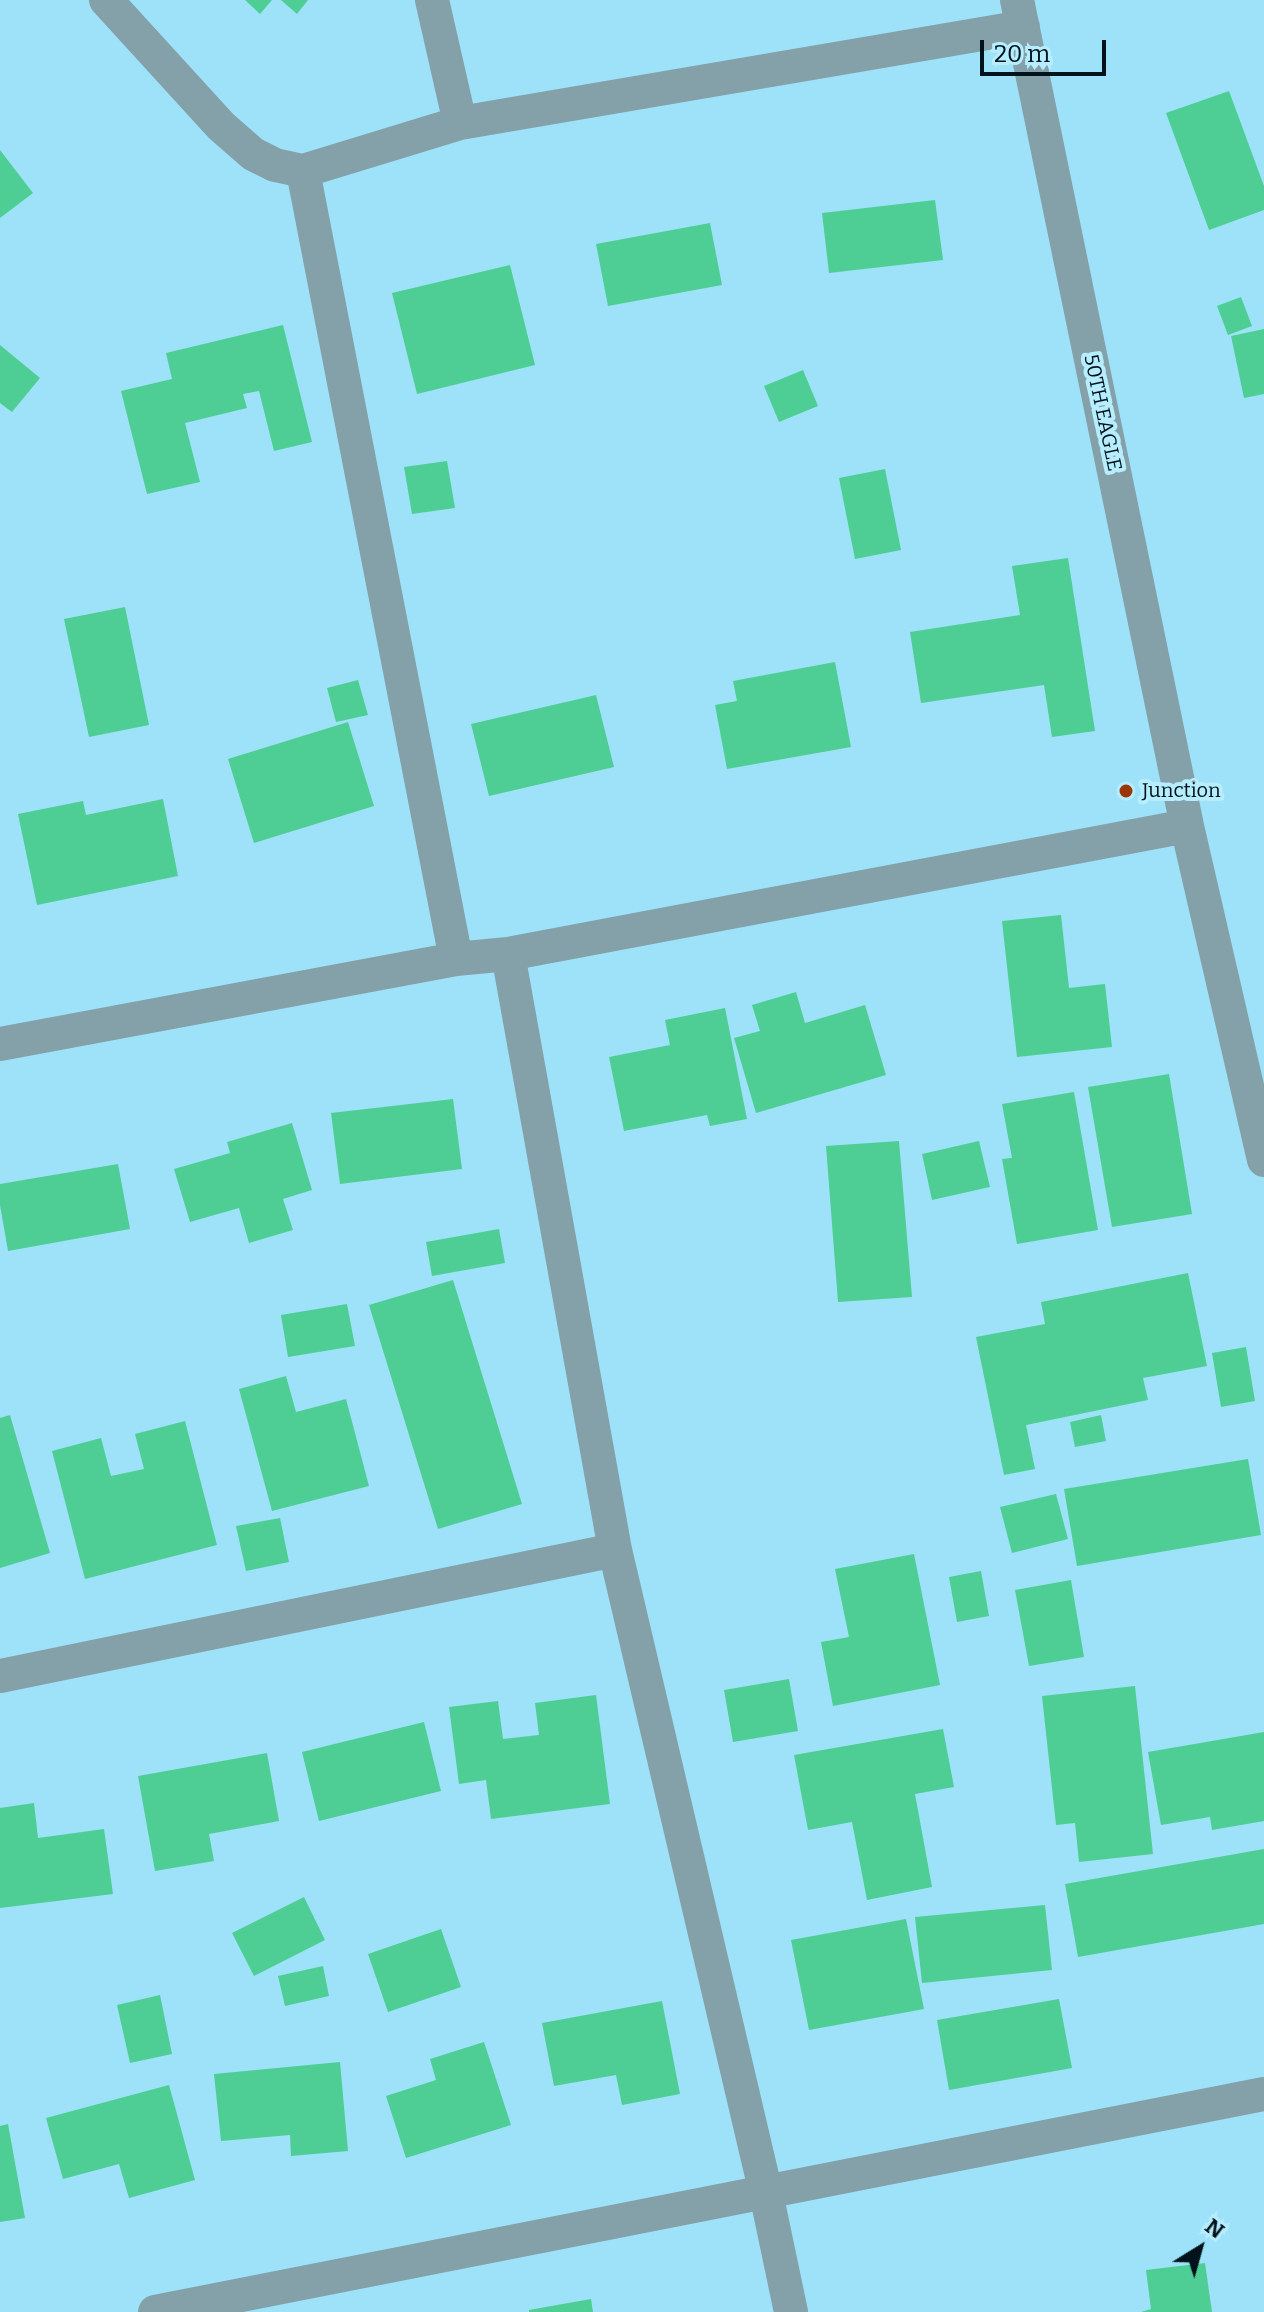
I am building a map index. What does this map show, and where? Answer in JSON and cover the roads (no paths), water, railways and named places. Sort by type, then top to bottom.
[{"type":"street","points":[[106,0],[221,126],[253,154],[275,165],[303,171],[460,123],[1020,14]]},
{"type":"street","points":[[432,0],[460,123]]},
{"type":"street","name":"50TH EAGLE","points":[[1020,14],[1187,826],[1264,1160]]},
{"type":"street","points":[[303,171],[456,959]]},
{"type":"street","points":[[0,1044],[456,959],[508,954],[1187,826]]},
{"type":"street","points":[[508,954],[615,1550],[766,2193],[791,2312]]},
{"type":"street","points":[[0,1676],[615,1550]]},
{"type":"street","points":[[155,2312],[1264,2094]]},
{"type":"place","name":"Junction","points":[[1126,791]]}]
